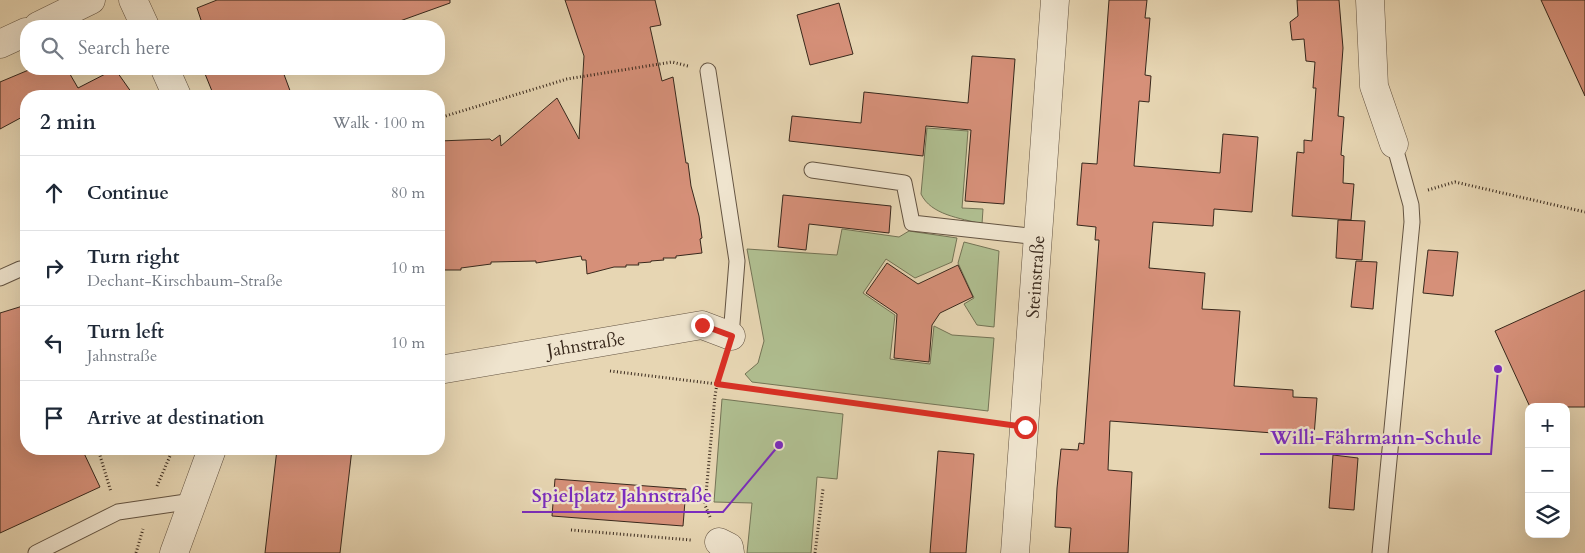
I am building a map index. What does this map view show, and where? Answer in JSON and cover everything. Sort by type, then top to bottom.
[{"type":"street","points":[[50,20],[91,0]]},
{"type":"street","points":[[134,0],[142,20]]},
{"type":"street","name":"Steinstraße","points":[[1015,553],[1055,0]]},
{"type":"street","points":[[1370,0],[1374,86],[1394,144]]},
{"type":"street","points":[[0,44],[20,35]]},
{"type":"street","points":[[168,75],[174,90]]},
{"type":"street","name":"Jahnstraße","points":[[445,369],[702,325],[732,336]]},
{"type":"street","points":[[174,553],[210,455]]},
{"type":"lane","points":[[708,71],[737,261],[732,336]]},
{"type":"lane","points":[[1380,553],[1412,222],[1408,196],[1394,144]]},
{"type":"lane","points":[[812,170],[904,183],[912,223],[1038,237]]},
{"type":"lane","points":[[0,278],[20,269]]},
{"type":"lane","points":[[36,553],[118,512],[193,501]]},
{"type":"path","points":[[445,116],[567,79],[672,62],[708,71]]},
{"type":"path","points":[[1408,196],[1455,182],[1585,212]]},
{"type":"path","points":[[571,530],[724,547],[706,505],[717,384],[732,336]]},
{"type":"path","points":[[608,370],[1025,427]]},
{"type":"path","points":[[100,455],[118,512]]},
{"type":"path","points":[[816,553],[823,489]]},
{"type":"green space","points":[[927,128],[968,131],[962,208],[983,209],[982,224],[947,215],[932,207],[921,194]]},
{"type":"green space","points":[[842,229],[899,237],[909,231],[957,238],[952,262],[915,278],[886,259],[863,293],[895,315],[890,359],[930,364],[934,326],[952,335],[994,338],[988,411],[752,382],[745,374],[758,363],[764,341],[747,249],[837,255]]},
{"type":"green space","points":[[964,242],[999,251],[994,327],[977,325],[964,304],[974,298],[958,263]]},
{"type":"green space","points":[[722,399],[843,414],[837,479],[817,477],[811,553],[747,553],[752,503],[714,502]]},
{"type":"building","points":[[217,0],[450,0],[450,3],[403,20],[201,20],[197,8]]},
{"type":"building","points":[[565,0],[655,0],[661,25],[650,27],[662,81],[673,77],[686,163],[688,163],[691,186],[699,216],[702,253],[676,256],[676,258],[663,258],[664,260],[638,263],[639,265],[626,265],[626,267],[614,267],[587,274],[586,260],[582,260],[581,256],[536,263],[536,261],[491,262],[491,264],[461,268],[461,270],[445,270],[445,141],[490,139],[492,141],[500,135],[501,146],[557,98],[579,139],[584,56]]},
{"type":"building","points":[[1109,0],[1147,0],[1145,18],[1150,18],[1145,75],[1151,76],[1149,102],[1139,101],[1134,166],[1220,173],[1223,134],[1258,137],[1252,212],[1214,209],[1213,226],[1153,222],[1149,268],[1205,273],[1202,309],[1240,311],[1234,386],[1293,390],[1293,397],[1317,398],[1314,436],[1110,421],[1108,470],[1132,472],[1128,553],[1069,553],[1071,528],[1055,527],[1057,488],[1061,449],[1078,450],[1079,443],[1084,444],[1099,240],[1095,240],[1096,227],[1077,225],[1082,163],[1097,164]]},
{"type":"building","points":[[1297,0],[1339,0],[1343,48],[1338,116],[1344,117],[1341,155],[1344,156],[1343,183],[1354,184],[1351,220],[1292,216],[1297,152],[1304,153],[1304,140],[1312,141],[1316,88],[1313,88],[1315,62],[1306,61],[1304,39],[1292,40],[1290,22],[1298,16]]},
{"type":"building","points":[[1541,0],[1585,0],[1585,96]]},
{"type":"building","points":[[839,3],[853,54],[810,65],[797,15]]},
{"type":"building","points":[[972,56],[1015,59],[1004,204],[965,201],[971,130],[926,126],[923,156],[789,141],[792,116],[861,123],[864,92],[968,103]]},
{"type":"building","points":[[20,74],[70,75],[78,88],[103,75],[119,75],[130,90],[20,90],[20,118],[0,129],[0,82]]},
{"type":"building","points":[[205,75],[284,75],[290,90],[212,90]]},
{"type":"building","points":[[783,195],[891,206],[889,233],[809,224],[806,250],[778,247]]},
{"type":"building","points":[[1338,220],[1365,221],[1362,260],[1336,258]]},
{"type":"building","points":[[1428,250],[1458,252],[1453,296],[1423,293]]},
{"type":"building","points":[[1356,261],[1377,262],[1373,309],[1351,307]]},
{"type":"building","points":[[887,263],[918,284],[958,265],[973,297],[940,313],[932,325],[929,362],[894,358],[897,314],[866,293]]},
{"type":"building","points":[[1585,290],[1585,407],[1570,407],[1570,403],[1528,403],[1495,331]]},
{"type":"building","points":[[20,307],[20,455],[85,455],[100,487],[0,533],[0,313]]},
{"type":"building","points":[[938,451],[974,454],[966,553],[930,553]]},
{"type":"building","points":[[276,455],[351,455],[340,553],[265,553]]},
{"type":"building","points":[[1333,455],[1358,458],[1354,510],[1329,508]]},
{"type":"building","points":[[555,479],[686,489],[683,526],[552,516]]},
{"type":"place","name":"Willi-Fährmann-Schule","points":[[1498,369]]},
{"type":"place","name":"Spielplatz Jahnstraße","points":[[779,445]]},
{"type":"route","points":[[702,325],[732,336],[717,384],[1025,427]]}]
